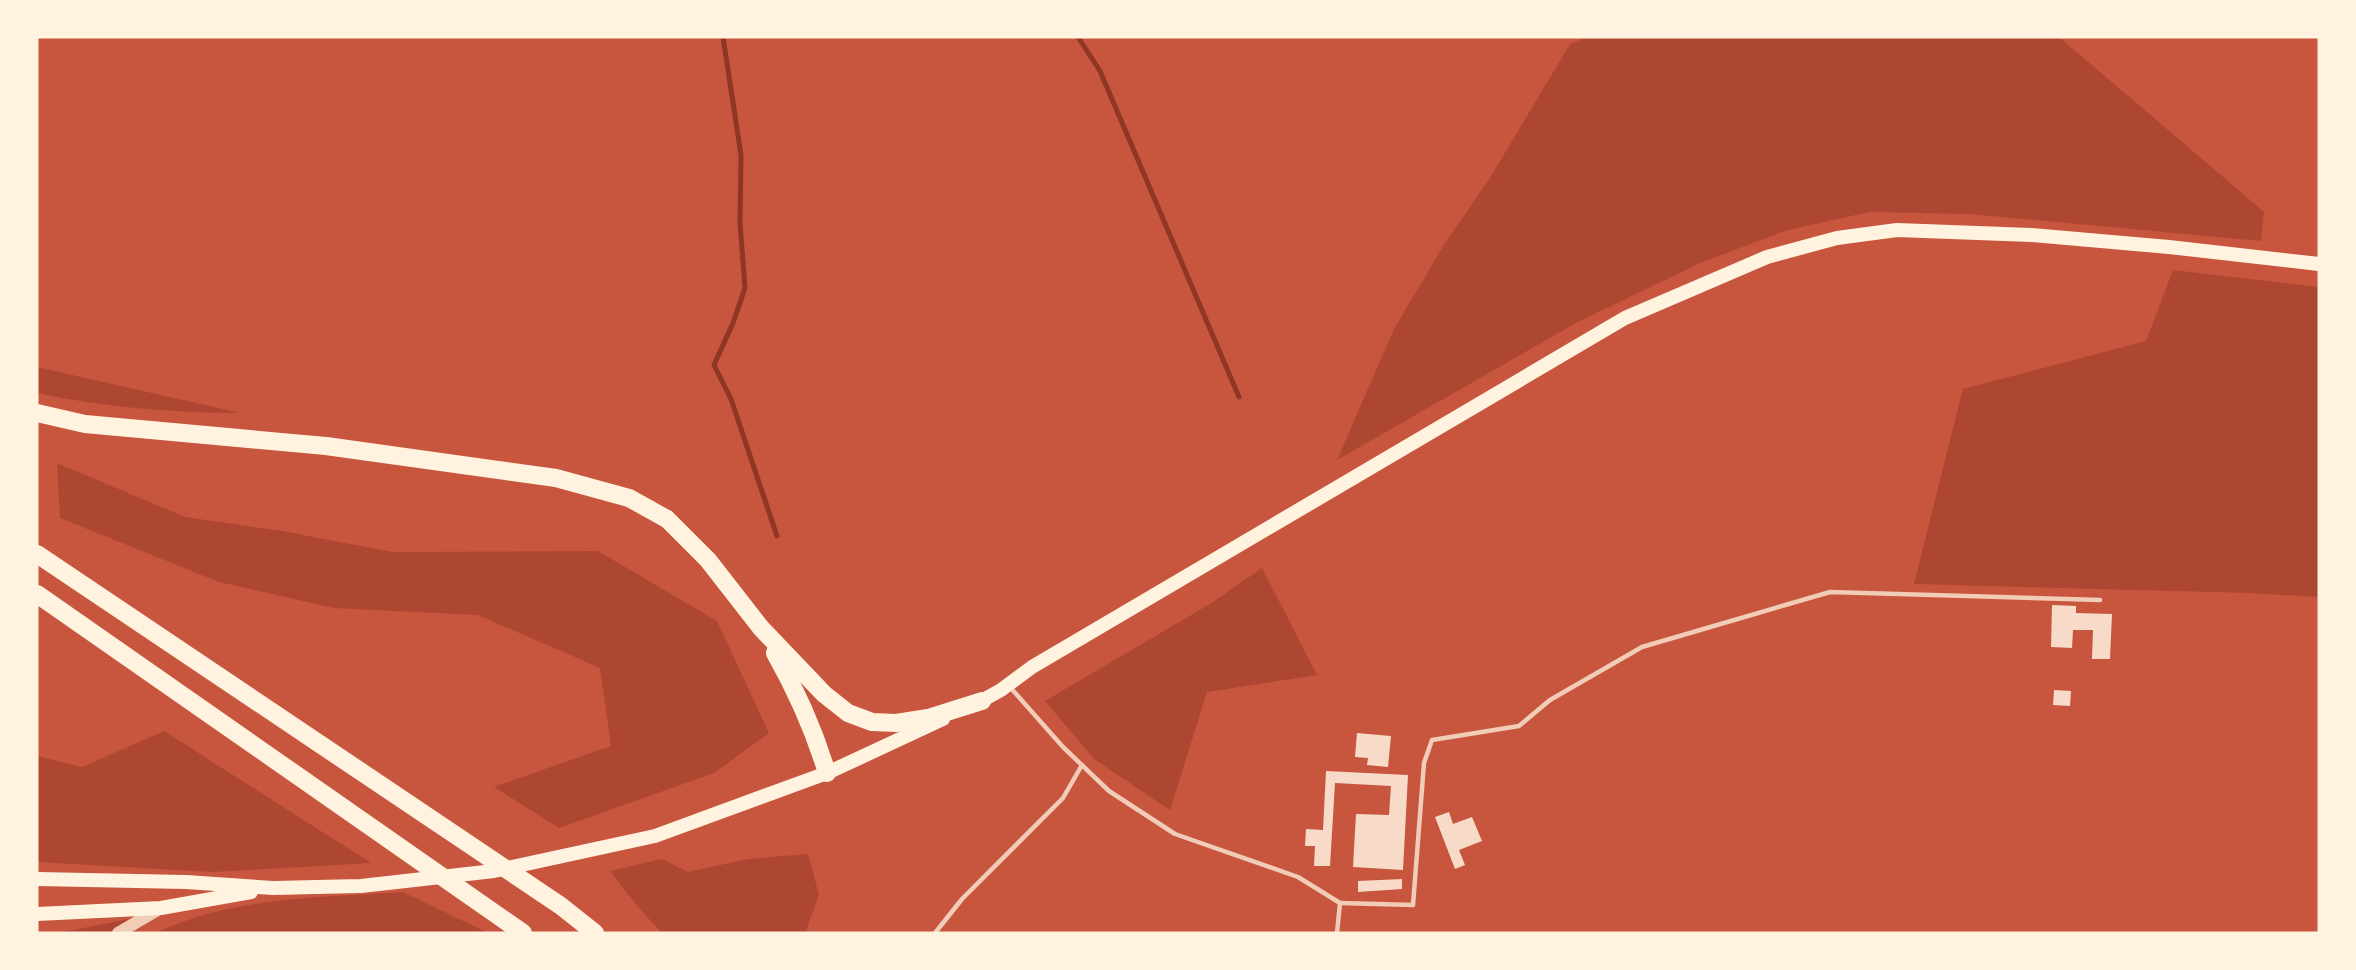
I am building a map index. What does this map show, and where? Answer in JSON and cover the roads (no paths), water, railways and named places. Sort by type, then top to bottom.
[{"type":"highway","points":[[37,413],[85,424],[326,446],[556,478],[593,486],[629,498],[667,519],[708,560],[761,628],[824,694],[848,713],[872,722],[896,723],[928,718],[982,701]]},
{"type":"highway","points":[[37,554],[561,906],[595,933]]},
{"type":"highway","points":[[37,594],[523,933]]},
{"type":"highway","points":[[761,628],[797,691],[827,774]]},
{"type":"main road","points":[[37,878],[273,888],[361,886],[494,871],[655,836],[827,774],[982,701],[1032,667],[1625,318],[1767,257],[1838,237],[1896,230],[2031,235],[2319,264]]},
{"type":"main road","points":[[37,914],[161,908],[273,888]]},
{"type":"main road","points":[[37,907],[122,910]]},
{"type":"street","points":[[118,933],[161,908]]},
{"type":"lane","points":[[1008,685],[1109,791],[1175,834],[1298,877],[1340,903],[1413,905],[1424,763],[1432,740],[1519,726],[1550,700],[1643,647],[1830,592],[2101,600]]},
{"type":"lane","points":[[935,933],[962,899],[1063,797],[1082,765]]},
{"type":"lane","points":[[1337,933],[1340,903]]},
{"type":"waterway","points":[[723,37],[741,155],[740,223],[745,288],[714,365],[731,399],[777,536]]},
{"type":"waterway","points":[[1078,37],[1100,71],[1239,397]]}]
